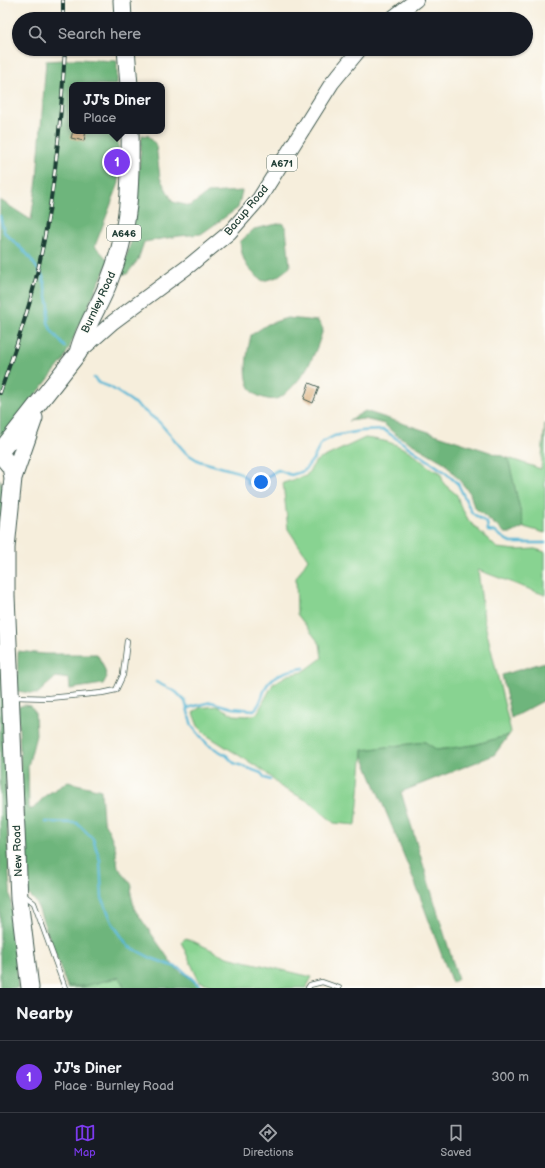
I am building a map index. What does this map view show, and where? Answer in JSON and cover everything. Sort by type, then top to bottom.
[{"type":"highway","points":[[122,0],[123,12]]},
{"type":"highway","points":[[127,56],[129,82]]},
{"type":"highway","name":"Burnley Road","points":[[78,354],[82,336],[109,283],[122,245],[130,190],[130,134]]},
{"type":"highway","points":[[13,478],[10,467],[0,453],[78,354]]},
{"type":"highway","name":"New Road","points":[[30,988],[18,890],[6,596],[6,548],[13,478],[39,404]]},
{"type":"main road","points":[[400,12],[416,0]]},
{"type":"main road","name":"Bacup Road","points":[[78,354],[113,322],[190,265],[230,232],[259,199],[332,83],[354,56]]},
{"type":"lane","points":[[10,697],[49,698],[107,693],[116,690],[123,675],[127,641]]},
{"type":"lane","points":[[18,890],[34,903],[64,988]]},
{"type":"lane","points":[[308,988],[310,985],[322,982],[339,988]]},
{"type":"green space","points":[[78,59],[117,61],[117,82],[69,82],[69,134],[118,134],[119,183],[95,246],[109,261],[63,361],[0,440],[0,200],[31,220],[37,180],[46,61]]},
{"type":"green space","points":[[142,135],[149,136],[156,145],[160,178],[173,202],[190,206],[208,193],[242,191],[238,208],[201,234],[144,242],[138,260],[127,274],[120,275],[132,239]]},
{"type":"green space","points":[[282,223],[286,228],[290,267],[277,277],[263,281],[249,269],[246,264],[242,255],[240,242],[254,229]]},
{"type":"green space","points":[[287,318],[318,321],[323,329],[309,364],[299,379],[281,397],[276,399],[267,399],[256,394],[250,388],[247,380],[246,362],[251,335],[268,324]]},
{"type":"green space","points":[[365,411],[508,458],[524,527],[512,533],[505,533],[474,507],[470,493],[445,463],[395,434],[384,424],[364,419],[348,421]]},
{"type":"green space","points":[[545,423],[545,533],[524,527],[508,458],[541,469]]},
{"type":"green space","points":[[365,438],[395,444],[412,453],[435,471],[440,472],[444,484],[457,495],[460,505],[469,521],[497,548],[516,550],[535,549],[545,552],[545,595],[478,570],[484,620],[511,732],[509,735],[474,745],[437,750],[425,742],[363,750],[356,825],[334,823],[310,802],[281,787],[264,771],[208,736],[198,726],[193,713],[199,708],[217,706],[234,715],[247,716],[257,714],[273,684],[288,675],[303,672],[322,658],[320,644],[297,614],[296,578],[308,559],[288,529],[283,483],[306,476],[316,461]]},
{"type":"green space","points":[[0,479],[6,492],[0,545]]},
{"type":"green space","points":[[0,606],[9,875],[18,988],[0,988]]},
{"type":"green space","points":[[18,651],[44,654],[97,654],[107,677],[103,684],[70,689],[69,679],[56,677],[37,694],[17,691]]},
{"type":"green space","points":[[545,662],[545,700],[511,718],[502,675]]},
{"type":"green space","points":[[24,705],[30,706],[35,712],[36,735],[28,766],[29,809],[33,809],[46,795],[68,782],[101,790],[103,820],[115,846],[118,867],[132,885],[131,894],[135,910],[175,968],[199,984],[200,988],[124,988],[120,977],[84,986],[67,986],[36,902],[26,892],[18,707]]},
{"type":"green space","points":[[509,735],[494,755],[401,792],[458,979],[452,983],[414,880],[363,756],[363,750],[425,742],[437,750],[474,745]]},
{"type":"green space","points":[[186,938],[227,957],[312,977],[306,988],[218,988],[199,981],[181,942]]},
{"type":"green space","points":[[120,977],[124,988],[68,988],[67,986],[84,986]]},
{"type":"building","points":[[72,134],[85,134],[84,141],[71,138]]},
{"type":"building","points":[[113,154],[121,154],[121,175],[113,175]]},
{"type":"building","points":[[309,383],[319,387],[313,403],[304,399]]},
{"type":"waterway","points":[[0,216],[4,232],[28,255],[43,277],[49,306],[48,322],[51,330],[65,347]]},
{"type":"waterway","points":[[94,378],[99,383],[110,387],[130,400],[159,422],[186,453],[199,461],[238,472],[246,478],[248,484],[258,483],[278,470],[291,475],[304,471],[314,458],[321,443],[334,436],[361,431],[384,430],[445,472],[458,484],[472,513],[487,523],[488,531],[495,532],[511,543],[545,543]]},
{"type":"waterway","points":[[187,708],[211,702],[232,708],[254,710],[259,704],[270,681],[288,671],[304,668]]},
{"type":"waterway","points":[[156,682],[176,692],[185,701],[192,726],[208,745],[226,755],[234,763],[261,773],[265,778],[270,780]]},
{"type":"waterway","points":[[45,822],[77,823],[93,839],[100,860],[102,898],[113,924],[128,946],[151,958],[181,969],[201,987],[209,988]]},
{"type":"railway","points":[[63,0],[63,12]]},
{"type":"railway","points":[[0,393],[17,343],[36,277],[50,208],[57,155],[65,56]]},
{"type":"place","name":"JJ's Diner","points":[[117,162]]}]
